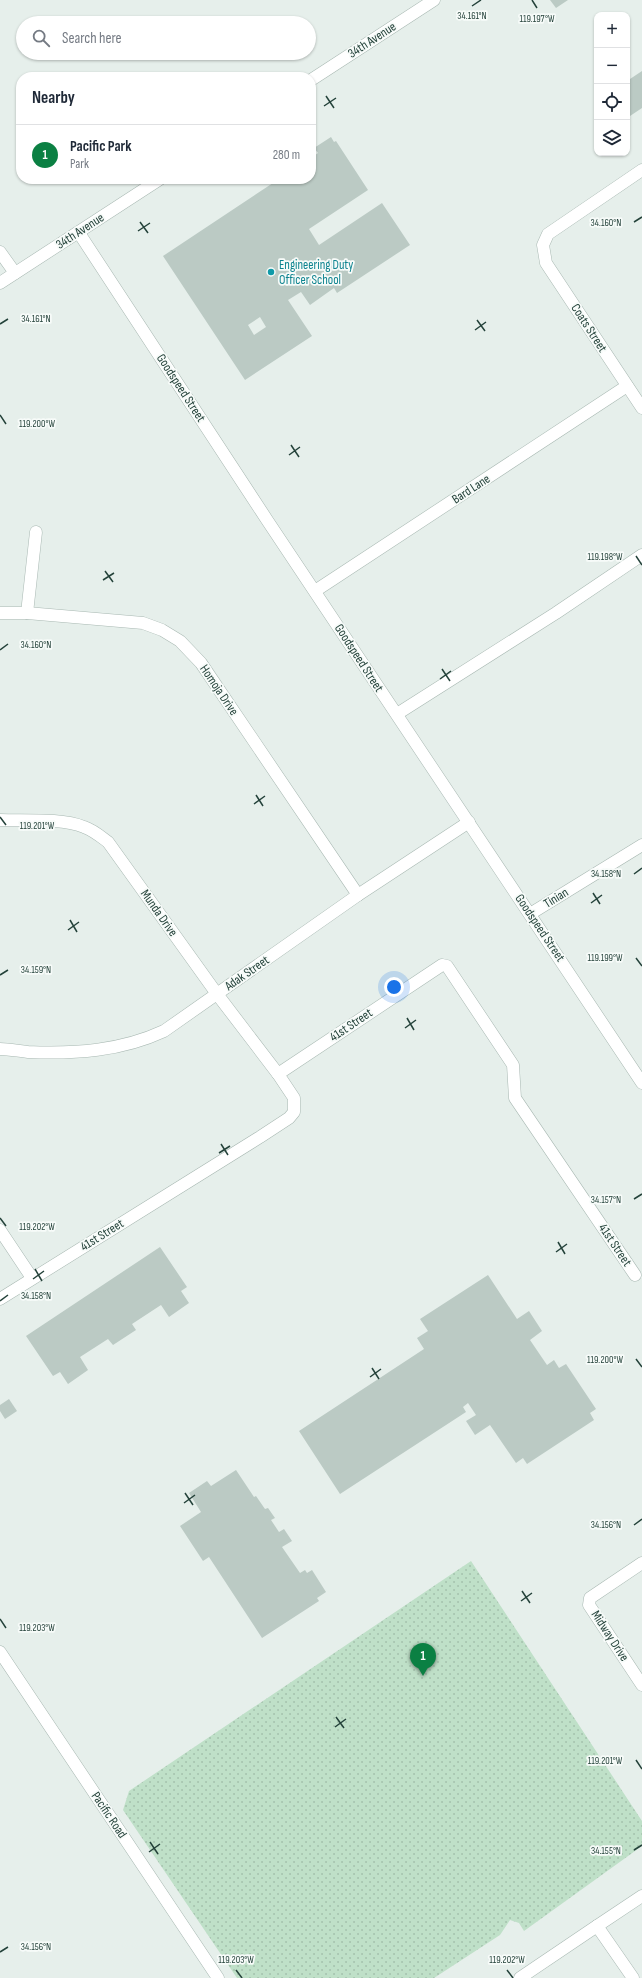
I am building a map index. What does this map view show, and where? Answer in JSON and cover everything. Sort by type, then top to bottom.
[{"type":"street","name":"34th Avenue","points":[[316,77],[434,0]]},
{"type":"street","name":"Coats Street","points":[[642,170],[548,234],[543,245],[546,263],[642,408]]},
{"type":"street","name":"34th Avenue","points":[[0,284],[152,184]]},
{"type":"street","name":"Goodspeed Street","points":[[79,233],[396,714],[470,822],[642,1083]]},
{"type":"street","points":[[0,252],[15,273]]},
{"type":"street","name":"Bard Lane","points":[[315,591],[627,386]]},
{"type":"street","points":[[28,613],[36,532]]},
{"type":"street","points":[[396,714],[556,613],[642,555]]},
{"type":"street","name":"Homoja Drive","points":[[0,613],[28,613],[142,623],[162,630],[180,641],[201,663],[358,895]]},
{"type":"street","name":"Munda Drive","points":[[0,820],[67,823],[83,827],[96,833],[108,842],[217,994],[278,1074]]},
{"type":"street","name":"Adak Street","points":[[0,1049],[27,1052],[87,1051],[114,1048],[131,1044],[164,1031],[358,895],[470,822]]},
{"type":"street","name":"Tinian","points":[[530,914],[642,845]]},
{"type":"street","name":"41st Street","points":[[0,1300],[32,1278],[289,1118],[294,1112],[294,1098],[278,1074],[442,965],[447,966],[512,1065],[515,1098],[635,1275]]},
{"type":"street","points":[[0,1230],[32,1278]]},
{"type":"street","name":"Midway Drive","points":[[642,1563],[590,1598],[589,1605],[642,1685]]},
{"type":"street","name":"Pacific Road","points":[[0,1652],[218,1978]]},
{"type":"street","points":[[520,1978],[642,1896]]},
{"type":"street","points":[[597,1926],[633,1978]]},
{"type":"green space","points":[[471,1561],[642,1821],[642,1846],[524,1931],[519,1923],[510,1920],[500,1935],[434,1978],[237,1978],[123,1810],[129,1791]]},
{"type":"building","points":[[550,0],[568,0],[556,8]]},
{"type":"building","points":[[642,71],[642,108],[630,116],[630,84],[630,79]]},
{"type":"building","name":"Engineering Duty Officer School","points":[[331,137],[334,142],[336,141],[368,190],[309,229],[319,245],[382,203],[410,245],[337,293],[334,288],[310,305],[301,292],[288,300],[312,336],[245,380],[163,256],[271,184],[316,184],[316,154],[318,153],[316,147]],"holes":[[[260,317],[266,327],[254,335],[248,325]]]},
{"type":"building","points":[[160,1247],[187,1287],[181,1291],[189,1303],[169,1317],[161,1305],[132,1324],[136,1330],[113,1345],[108,1339],[80,1357],[88,1370],[68,1384],[60,1372],[53,1376],[26,1336]]},
{"type":"building","points":[[488,1275],[517,1319],[529,1311],[542,1331],[530,1340],[547,1365],[554,1360],[559,1368],[566,1364],[596,1409],[590,1413],[594,1420],[527,1464],[523,1458],[516,1463],[490,1425],[475,1435],[466,1421],[476,1415],[468,1403],[463,1407],[466,1412],[340,1494],[299,1431],[424,1349],[417,1338],[428,1331],[420,1319]]},
{"type":"building","points":[[9,1399],[17,1411],[5,1419],[0,1411],[0,1405]]},
{"type":"building","points":[[236,1470],[254,1497],[256,1496],[265,1509],[268,1508],[275,1518],[271,1520],[279,1532],[284,1529],[292,1541],[282,1547],[300,1573],[305,1570],[307,1573],[312,1570],[326,1592],[317,1598],[319,1601],[262,1638],[209,1557],[203,1561],[180,1526],[201,1512],[189,1493],[207,1481],[211,1486]]},
{"type":"place","name":"Engineering Duty Officer School","points":[[271,272]]},
{"type":"place","name":"Pacific Park","points":[[423,1676]]}]
